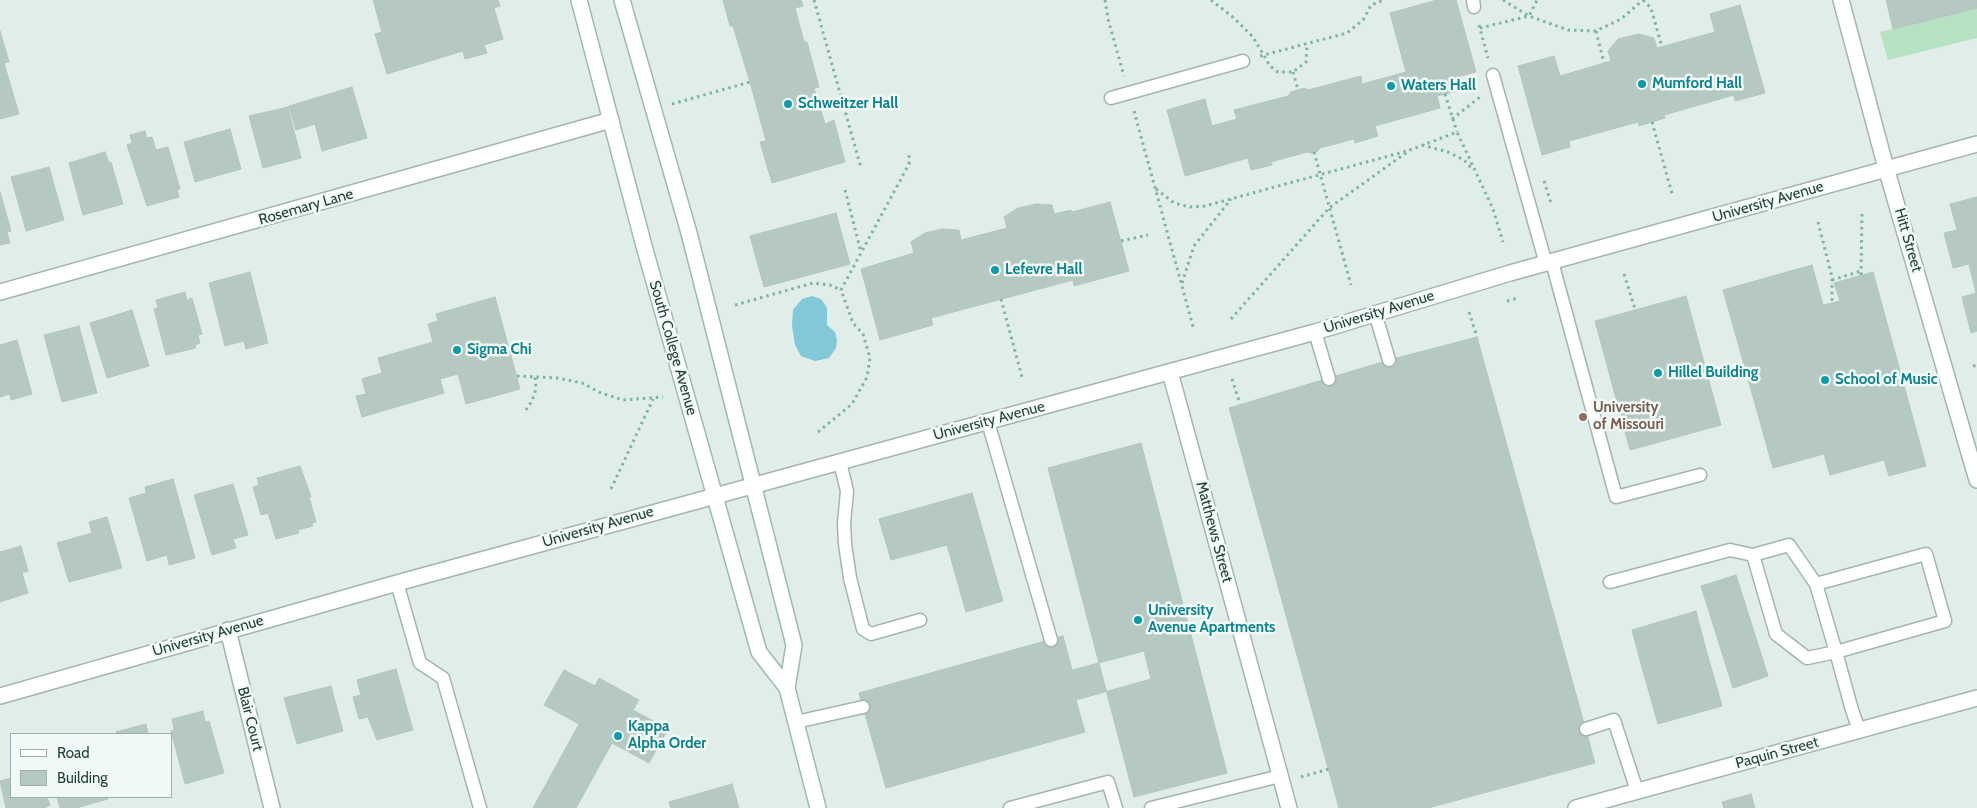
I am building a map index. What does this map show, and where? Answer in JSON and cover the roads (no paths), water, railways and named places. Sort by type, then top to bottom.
[{"type":"street","name":"South College Avenue","points":[[579,0],[760,652],[786,688],[818,808]]},
{"type":"street","name":"South College Avenue","points":[[622,0],[689,233],[794,645],[786,688]]},
{"type":"street","name":"Hitt Street","points":[[1841,0],[1886,168],[1977,480]]},
{"type":"street","name":"Rosemary Lane","points":[[0,292],[611,120]]},
{"type":"street","name":"University Avenue","points":[[0,696],[397,583],[1315,332],[1549,263],[1977,144]]},
{"type":"street","name":"Matthews Street","points":[[1170,372],[1289,808]]},
{"type":"street","name":"Blair Court","points":[[228,630],[272,808]]},
{"type":"street","name":"Paquin Street","points":[[1576,808],[1977,698]]},
{"type":"lane","points":[[1111,98],[1243,61]]},
{"type":"lane","points":[[1494,80],[1616,497],[1700,475]]},
{"type":"lane","points":[[1375,313],[1389,360]]},
{"type":"lane","points":[[1315,332],[1329,379]]},
{"type":"lane","points":[[988,422],[1051,640]]},
{"type":"lane","points":[[840,462],[847,491],[844,523],[845,544],[850,578],[863,630],[871,634],[920,620]]},
{"type":"lane","points":[[1610,582],[1730,550],[1753,555],[1789,546],[1816,584],[1859,730]]},
{"type":"lane","points":[[1753,555],[1776,634],[1807,658],[1836,652],[1945,621],[1926,554],[1816,584]]},
{"type":"lane","points":[[397,583],[420,663],[443,678],[480,808]]},
{"type":"lane","points":[[796,722],[863,707]]},
{"type":"lane","points":[[1586,729],[1614,720],[1637,791]]},
{"type":"lane","points":[[1151,808],[1280,776]]},
{"type":"lane","points":[[1010,808],[1108,782],[1116,808]]},
{"type":"water","points":[[812,296],[821,299],[827,308],[827,325],[835,332],[837,340],[836,348],[829,358],[815,361],[801,356],[795,345],[792,326],[793,310],[802,299]]},
{"type":"place","name":"Mumford Hall","points":[[1642,84]]},
{"type":"place","name":"Waters Hall","points":[[1391,86]]},
{"type":"place","name":"Schweitzer Hall","points":[[788,104]]},
{"type":"place","name":"Lefevre Hall","points":[[995,270]]},
{"type":"place","name":"Sigma Chi","points":[[457,350]]},
{"type":"place","name":"Hillel Building","points":[[1658,373]]},
{"type":"place","name":"School of Music","points":[[1825,380]]},
{"type":"place","name":"University of Missouri","points":[[1583,417]]},
{"type":"place","name":"University Avenue Apartments","points":[[1138,620]]},
{"type":"place","name":"Kappa Alpha Order","points":[[618,736]]}]
